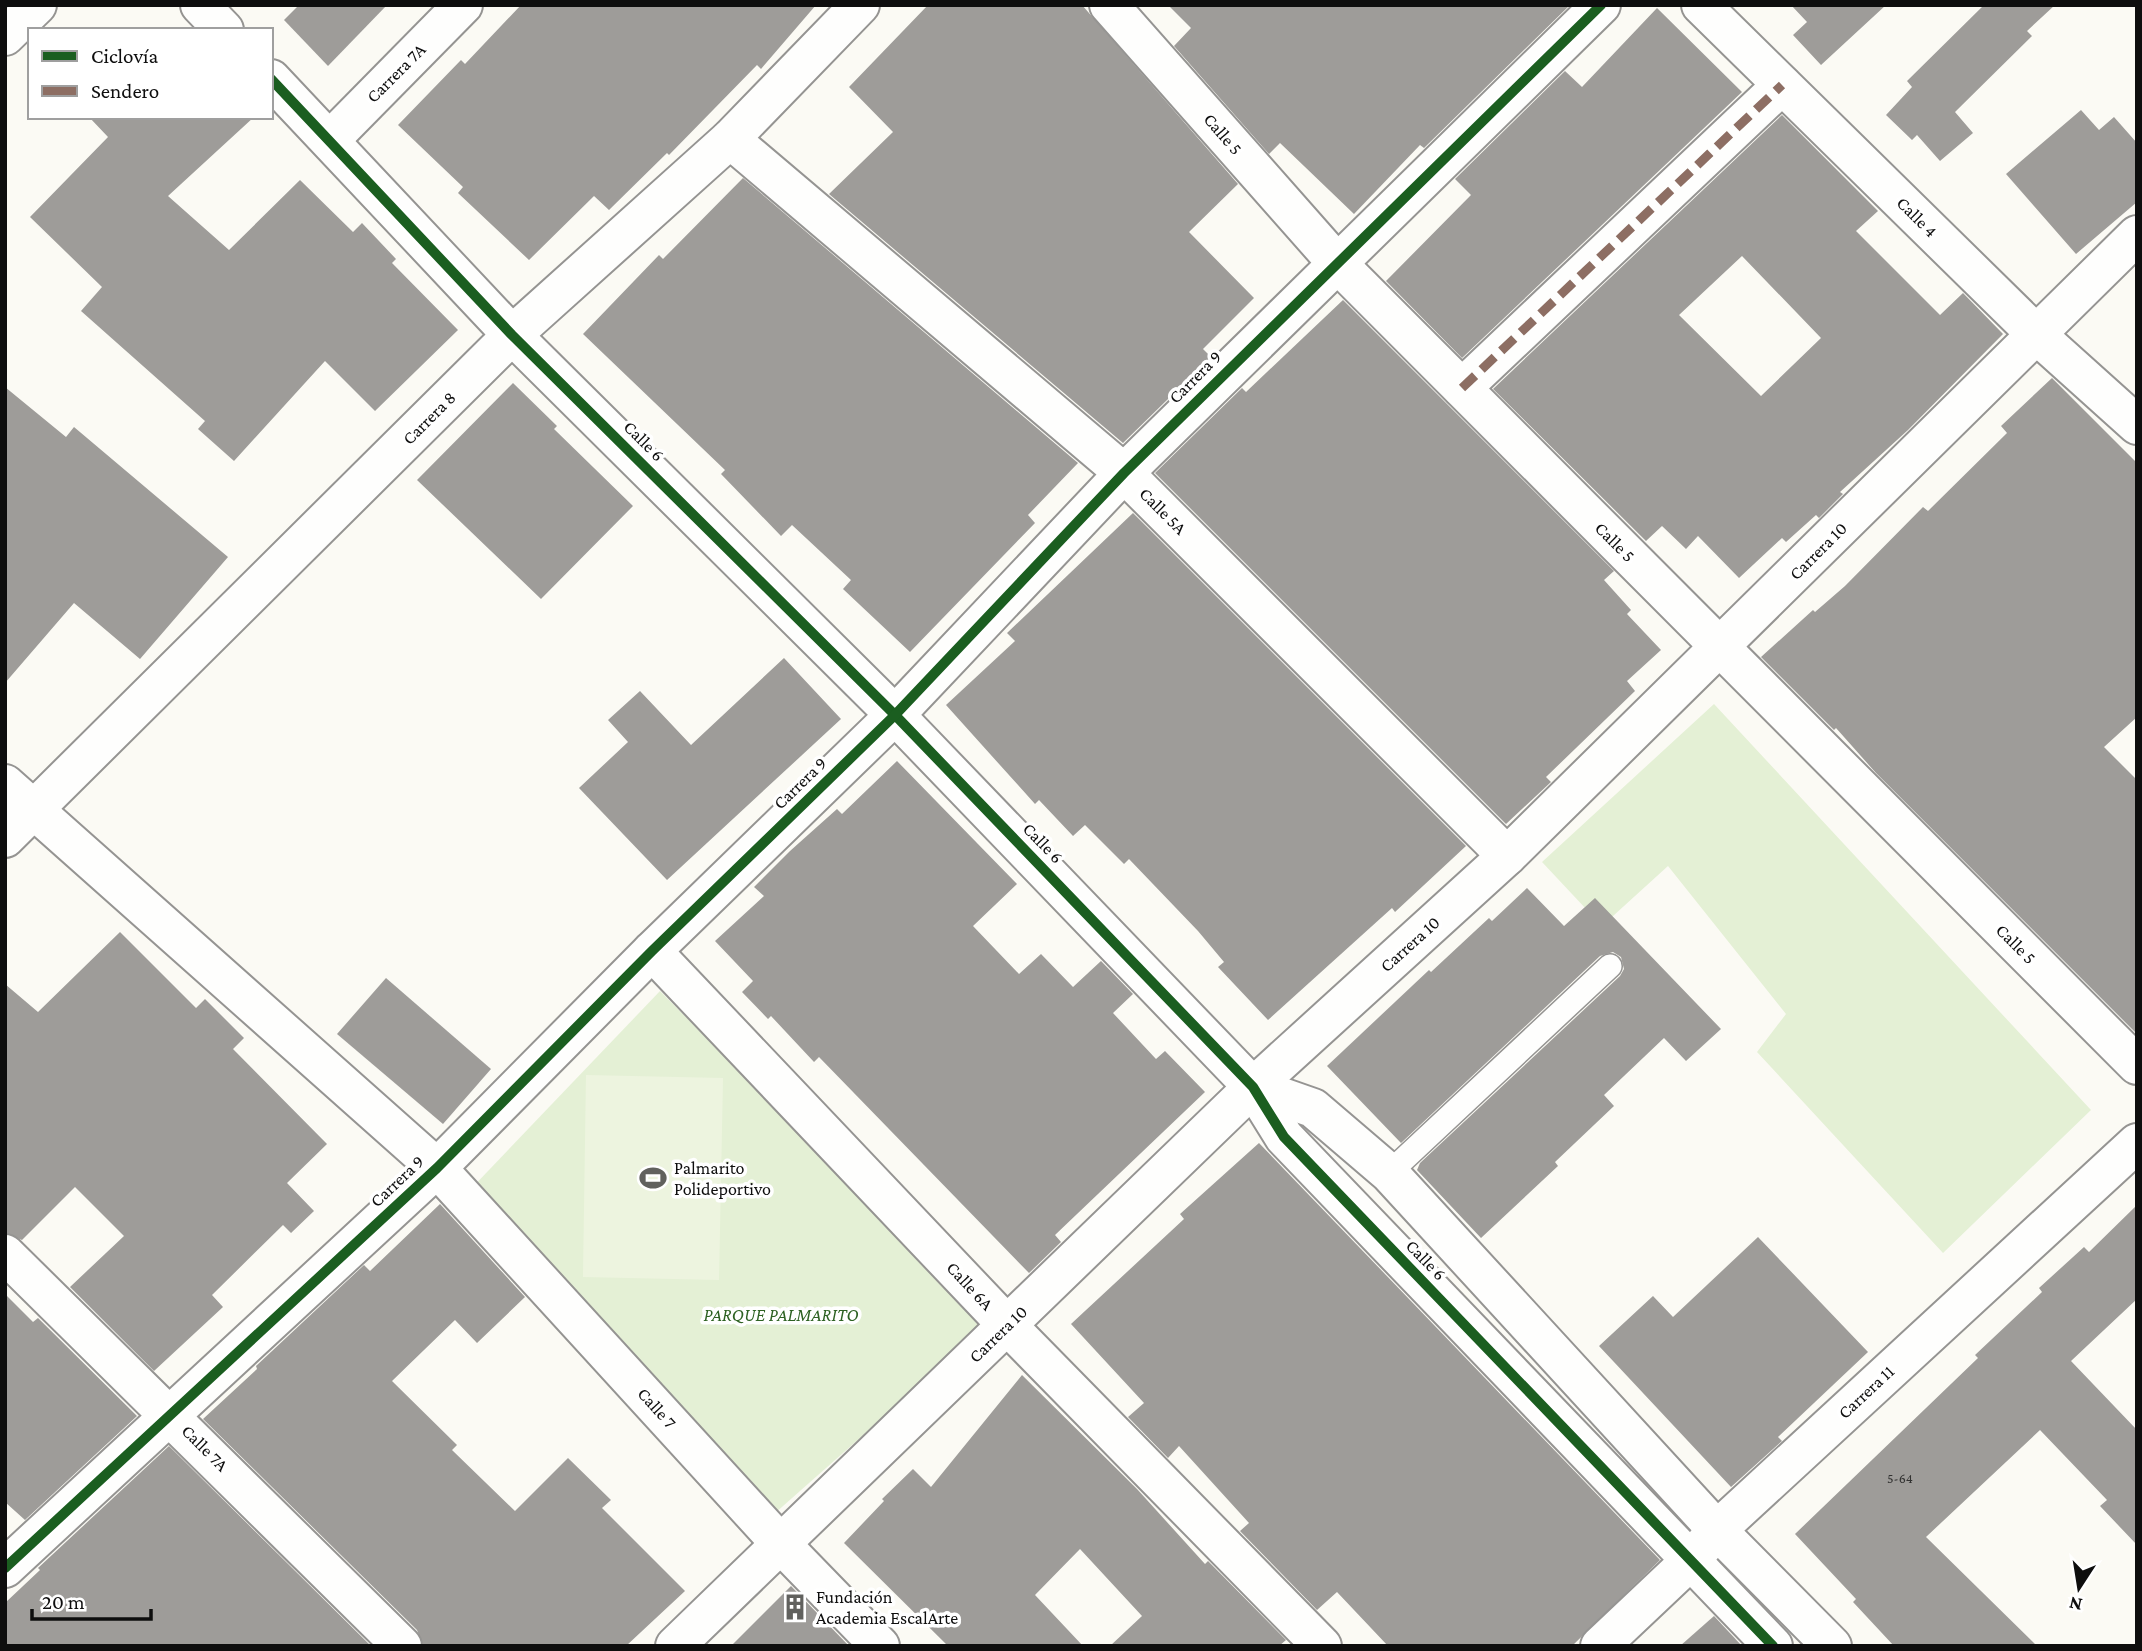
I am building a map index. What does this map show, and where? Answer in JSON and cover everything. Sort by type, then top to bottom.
[{"type":"street","points":[[5,36],[37,5]]},
{"type":"street","points":[[200,5],[222,28]]},
{"type":"street","name":"Carrera 7A","points":[[330,141],[463,5]]},
{"type":"street","name":"Carrera 8","points":[[5,838],[512,335],[730,139],[860,5]]},
{"type":"street","name":"Calle 5","points":[[1109,5],[1336,262],[2137,1065]]},
{"type":"street","name":"Carrera 9","points":[[5,1568],[437,1168],[652,951],[895,715],[1125,473],[1336,262],[1601,5]]},
{"type":"street","name":"Calle 4","points":[[1701,5],[2037,335],[2137,425]]},
{"type":"street","name":"Calle 6","points":[[273,81],[512,335],[895,715],[1253,1087],[1284,1137],[1773,1646]]},
{"type":"street","points":[[1462,388],[1782,85]]},
{"type":"street","name":"Calle 5A","points":[[730,139],[1125,473],[1507,856]]},
{"type":"street","name":"Carrera 10","points":[[675,1646],[779,1542],[1253,1087],[1507,856],[2137,235]]},
{"type":"street","name":"Calle 7","points":[[5,784],[437,1168],[779,1542],[880,1646]]},
{"type":"street","name":"Calle 6A","points":[[652,951],[1007,1325],[1322,1646]]},
{"type":"street","name":"Calle 6","points":[[1253,1087],[1312,1108],[1389,1173],[1717,1530],[1832,1646]]},
{"type":"street","name":"Carrera 11","points":[[1600,1646],[1690,1561],[1717,1530],[2137,1143]]},
{"type":"street","name":"Calle 7A","points":[[5,1254],[171,1414],[402,1646]]},
{"type":"lane","points":[[1389,1173],[1610,966]]},
{"type":"green space","points":[[1714,704],[2091,1110],[1943,1253],[1757,1052],[1786,1014],[1668,866],[1602,926],[1542,862]]},
{"type":"green space","name":"PARQUE PALMARITO","points":[[660,991],[990,1323],[774,1514],[467,1193]]},
{"type":"green space","name":"Palmarito Polideportivo","points":[[586,1075],[723,1078],[719,1280],[583,1277]]},
{"type":"building","points":[[299,5],[387,5],[328,66],[284,20]]},
{"type":"building","points":[[521,5],[816,5],[761,69],[757,65],[669,155],[667,153],[609,210],[594,196],[529,260],[458,193],[463,187],[398,125],[461,60],[465,64]]},
{"type":"building","points":[[928,5],[1082,5],[1238,184],[1189,232],[1254,298],[1203,349],[1211,357],[1123,443],[829,194],[893,132],[849,87]]},
{"type":"building","points":[[1168,5],[1570,5],[1424,148],[1420,145],[1354,214],[1280,143],[1269,154],[1174,46],[1191,28]]},
{"type":"building","points":[[1791,5],[1886,5],[1821,65],[1793,35],[1807,22]]},
{"type":"building","points":[[1984,5],[2055,5],[2027,31],[2032,36],[1955,112],[1973,133],[1940,161],[1917,135],[1912,140],[1886,115],[1912,87],[1907,81]]},
{"type":"building","points":[[1657,8],[1742,92],[1462,358],[1386,281],[1471,195],[1455,179],[1565,71],[1582,87]]},
{"type":"building","points":[[2081,110],[2099,130],[2114,117],[2137,143],[2137,202],[2076,254],[2006,174]]},
{"type":"building","points":[[1782,115],[1878,211],[1856,231],[1940,315],[1963,293],[2003,334],[1908,430],[1840,492],[1843,494],[1819,518],[1816,515],[1786,542],[1782,538],[1739,578],[1698,536],[1686,549],[1662,526],[1646,541],[1493,389]],"holes":[[[1742,256],[1821,338],[1761,396],[1679,315]]]},
{"type":"building","points":[[91,119],[252,119],[168,196],[229,250],[300,180],[353,232],[362,223],[396,259],[392,263],[458,330],[375,411],[325,361],[234,461],[198,429],[205,421],[81,311],[102,287],[30,217],[108,137]]},
{"type":"building","points":[[743,178],[1078,463],[1028,515],[1035,523],[910,652],[843,589],[851,580],[792,525],[781,536],[721,474],[725,470],[583,334],[659,255],[663,259]]},
{"type":"building","points":[[1343,300],[1614,571],[1604,580],[1631,610],[1627,614],[1661,650],[1627,681],[1635,691],[1546,777],[1551,782],[1506,824],[1155,473],[1242,388],[1246,392]]},
{"type":"building","points":[[2052,378],[2137,463],[2137,717],[2104,747],[2137,780],[2137,1034],[1876,773],[1836,728],[1834,730],[1761,657],[1813,610],[1815,612],[1845,586],[1923,507],[1928,511],[2007,433],[2001,426]]},
{"type":"building","points":[[513,383],[557,426],[554,429],[633,506],[541,599],[417,480]]},
{"type":"building","points":[[5,387],[66,437],[74,427],[228,557],[140,659],[74,603],[5,683]]},
{"type":"building","points":[[1133,513],[1466,846],[1395,912],[1392,908],[1268,1020],[1218,967],[1224,962],[1198,931],[1129,859],[1124,864],[1085,825],[1073,836],[1039,800],[1035,804],[946,705],[1015,641],[1007,633]]},
{"type":"building","points":[[784,658],[841,719],[667,880],[579,788],[628,742],[608,720],[640,691],[691,745]]},
{"type":"building","points":[[897,761],[1017,884],[973,926],[1019,974],[1041,954],[1073,987],[1101,961],[1133,994],[1113,1013],[1156,1059],[1165,1051],[1205,1092],[1055,1235],[1061,1242],[1029,1273],[819,1057],[814,1062],[771,1016],[768,1019],[742,992],[753,981],[715,941],[764,896],[754,887],[790,851],[837,809],[842,814]]},
{"type":"building","points":[[1527,888],[1564,926],[1595,898],[1721,1029],[1686,1061],[1664,1038],[1604,1095],[1614,1106],[1555,1162],[1558,1166],[1481,1238],[1417,1170],[1420,1163],[1620,976],[1624,969],[1621,957],[1613,952],[1600,956],[1401,1143],[1327,1066],[1429,970],[1431,972],[1489,918],[1492,921]]},
{"type":"building","points":[[120,932],[196,1008],[205,999],[244,1038],[233,1049],[327,1144],[287,1183],[314,1211],[291,1233],[283,1225],[212,1295],[223,1307],[154,1371],[70,1287],[124,1236],[75,1187],[22,1240],[5,1233],[5,984],[38,1012]]},
{"type":"building","points":[[386,978],[491,1069],[443,1124],[337,1034]]},
{"type":"building","points":[[1259,1143],[1660,1560],[1572,1646],[1388,1646],[1337,1592],[1317,1610],[1240,1531],[1249,1523],[1179,1446],[1168,1458],[1128,1417],[1144,1403],[1071,1324],[1184,1219],[1180,1214]]},
{"type":"building","points":[[440,1204],[525,1297],[477,1343],[455,1320],[392,1381],[457,1445],[452,1450],[515,1511],[568,1458],[611,1500],[602,1508],[685,1591],[626,1646],[423,1646],[417,1630],[203,1419],[364,1265],[370,1271]]},
{"type":"building","points":[[2137,1205],[2137,1299],[2071,1361],[2137,1430],[2137,1545],[2100,1506],[2107,1500],[2040,1430],[1926,1537],[2037,1646],[1894,1646],[1853,1602],[1856,1599],[1795,1534],[1978,1358],[1975,1355],[2042,1292],[2039,1288],[2084,1247],[2089,1252]]},
{"type":"building","points":[[1758,1237],[1868,1352],[1778,1437],[1782,1441],[1731,1487],[1599,1346],[1653,1296],[1673,1317]]},
{"type":"building","points":[[5,1294],[33,1322],[38,1318],[137,1416],[25,1520],[5,1502]]},
{"type":"building","points":[[1022,1375],[1137,1489],[1205,1564],[1208,1561],[1286,1640],[1279,1646],[1110,1646],[1142,1616],[1080,1549],[1035,1595],[1083,1646],[948,1646],[844,1543],[884,1501],[882,1499],[913,1469],[931,1487]]},
{"type":"building","points":[[169,1446],[371,1646],[5,1646],[5,1603],[40,1570],[38,1568]]},
{"type":"building","name":"Fundación Academia EscalArte","points":[[791,1586],[849,1646],[731,1646]]},
{"type":"building","points":[[1714,1616],[1742,1646],[1680,1646]]},
{"type":"marked path","points":[[1462,388],[1782,85]]},
{"type":"cycle path","points":[[5,1568],[437,1168],[652,951],[895,715],[1124,473],[1601,5]]},
{"type":"cycle path","points":[[273,81],[512,335],[895,715],[1253,1087],[1284,1137],[1773,1646]]},
{"type":"place","name":"Palmarito Polideportivo","points":[[653,1178]]},
{"type":"place","name":"Fundación Academia EscalArte","points":[[795,1607]]}]
